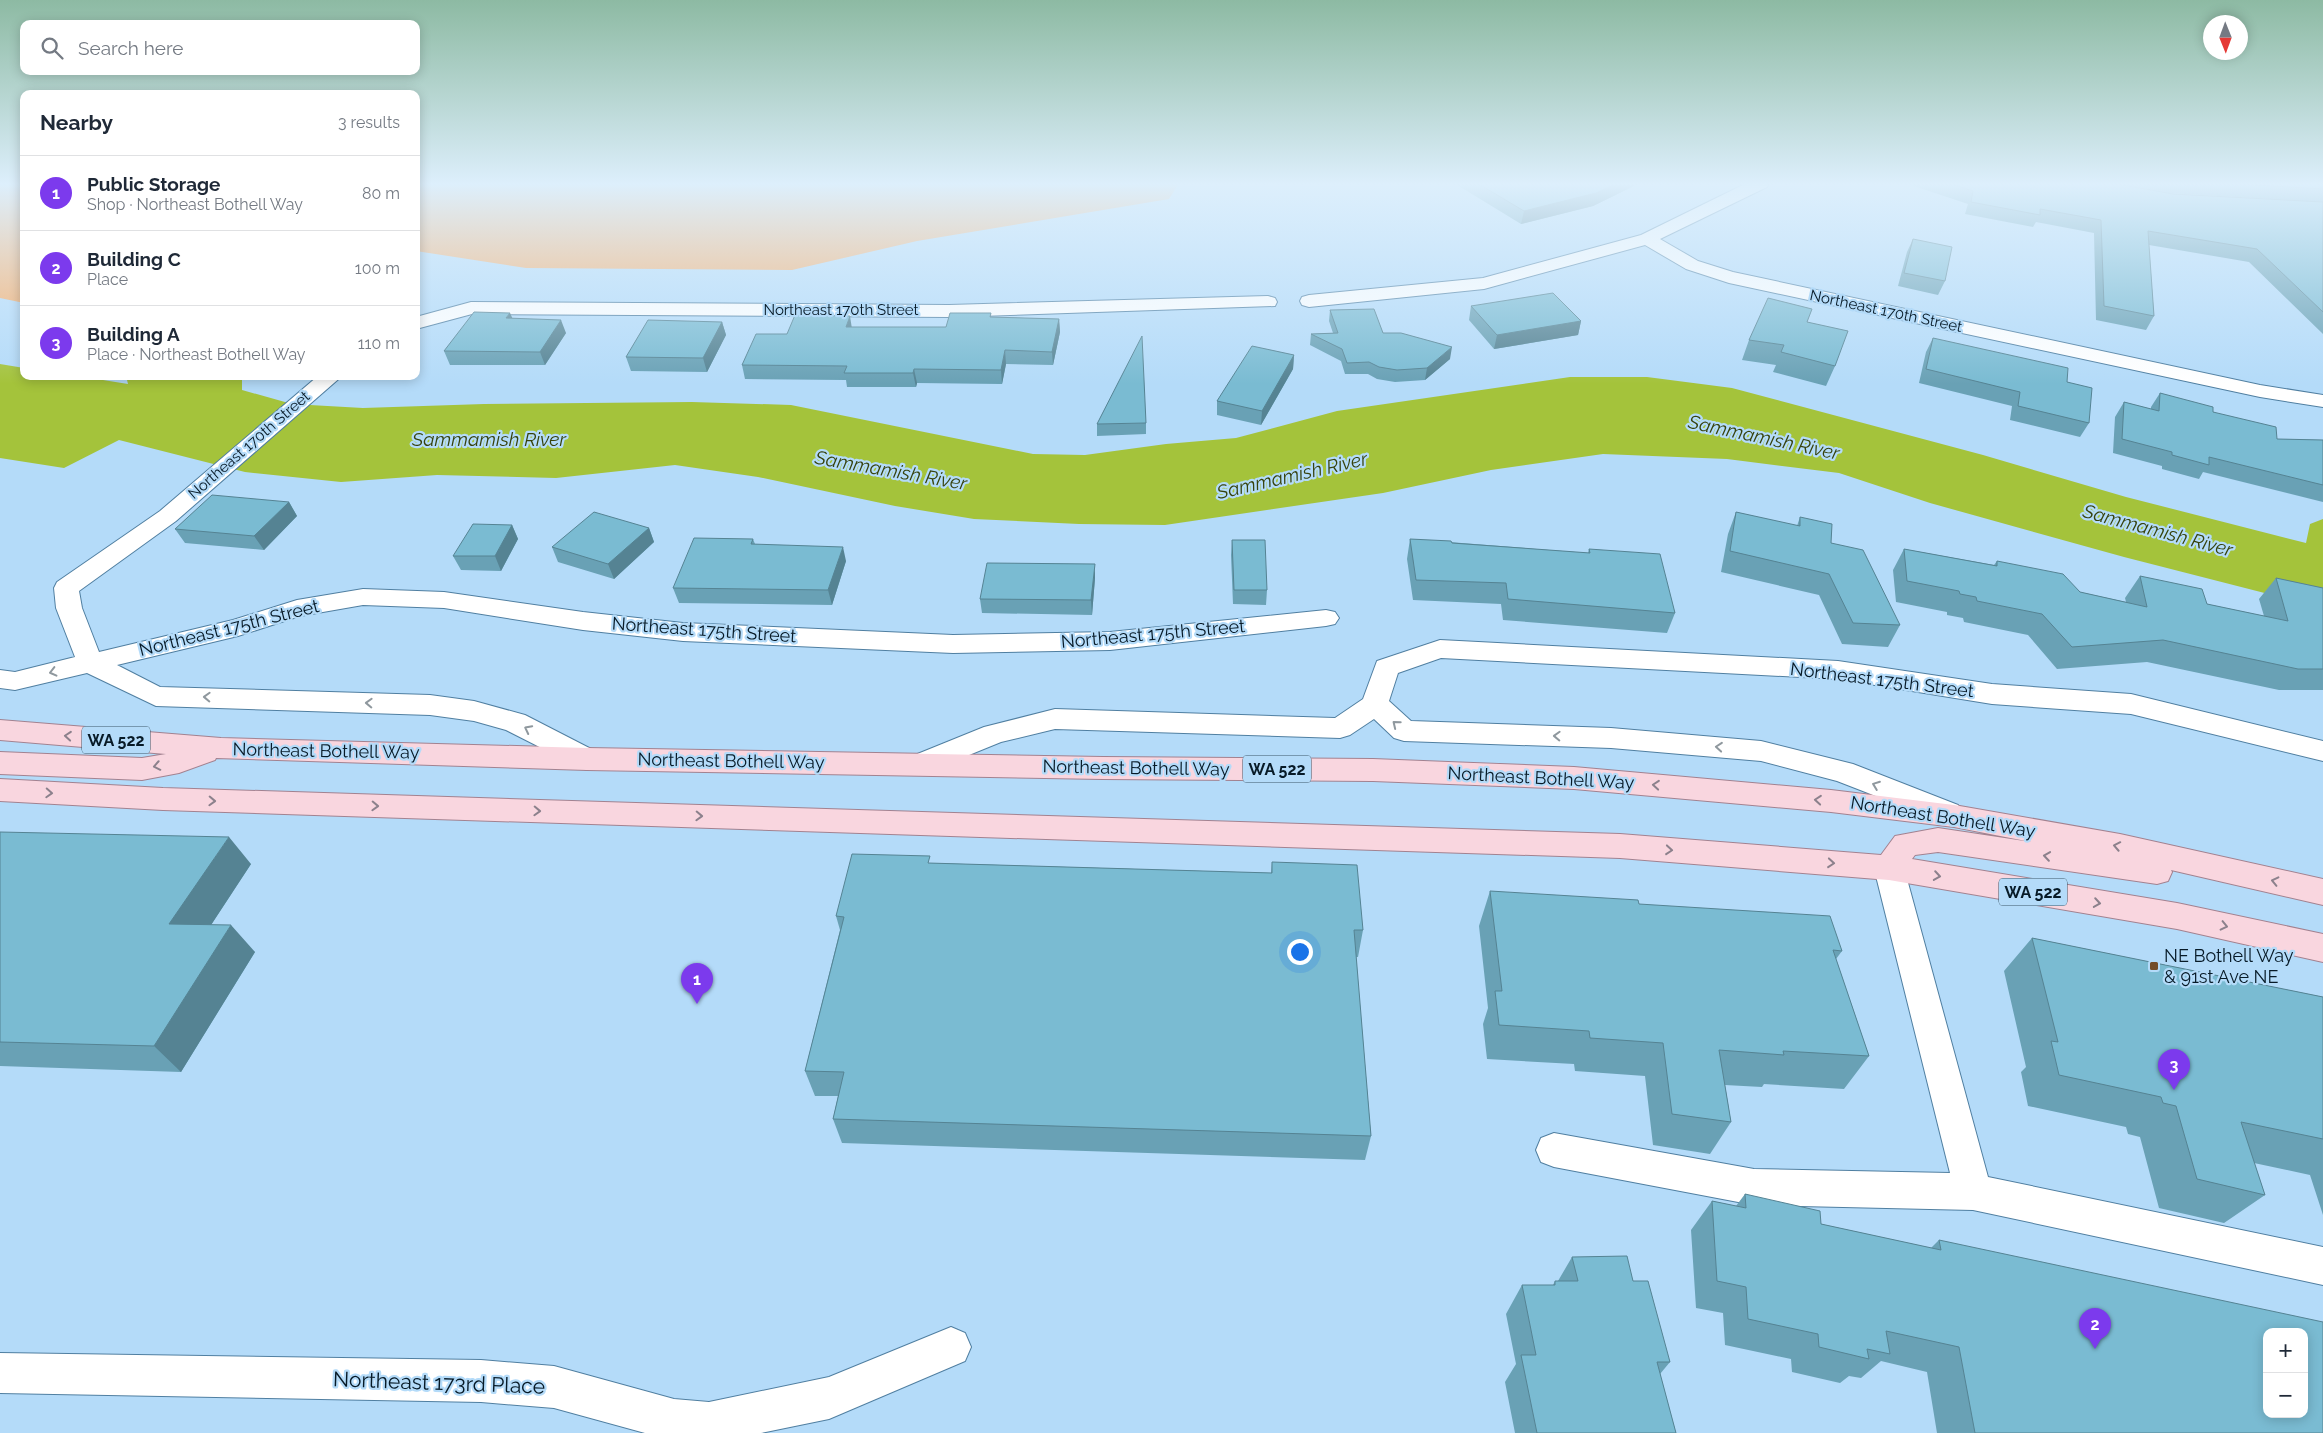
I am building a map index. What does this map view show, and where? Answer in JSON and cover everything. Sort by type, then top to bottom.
[{"type":"main road","name":"Northeast Bothell Way","points":[[0,730],[221,748],[587,759],[1103,768],[1373,770],[1574,778],[1831,801],[1954,816],[2120,846],[2323,892]]},
{"type":"main road","points":[[0,763],[142,769],[179,762],[221,748]]},
{"type":"main road","name":"WA 522","points":[[0,790],[173,800],[1620,846],[1889,868],[2176,916],[2323,948]]},
{"type":"main road","points":[[1889,868],[1906,844],[1938,840],[2186,876],[2235,872]]},
{"type":"street","points":[[1309,300],[1484,283],[1607,250]]},
{"type":"street","name":"Northeast 170th Street","points":[[1666,250],[1692,265],[1729,277],[2260,391],[2323,401]]},
{"type":"street","name":"Northeast 170th Street","points":[[420,322],[471,308],[949,311],[1268,302]]},
{"type":"street","name":"Northeast 170th Street","points":[[90,663],[69,608],[66,588],[168,516],[323,382]]},
{"type":"street","name":"Northeast 175th Street","points":[[0,680],[14,681],[238,626],[297,608],[363,597],[444,600],[584,621],[683,632],[953,644],[1110,641],[1326,618]]},
{"type":"street","name":"Northeast 175th Street","points":[[1375,704],[1386,667],[1440,649],[1691,661],[1838,670],[1992,694],[2131,704],[2323,751]]},
{"type":"street","points":[[90,663],[156,696],[430,705],[474,711],[515,722],[587,759]]},
{"type":"street","points":[[920,764],[994,734],[1055,719],[1340,728],[1375,704],[1404,731],[1610,738],[1761,751],[1843,772],[1954,816]]},
{"type":"street","points":[[1889,868],[1972,1192]]},
{"type":"street","points":[[1554,1150],[1754,1186],[1972,1192],[2323,1266]]},
{"type":"street","name":"Northeast 173rd Place","points":[[0,1373],[481,1381],[554,1387],[674,1420],[709,1423],[829,1398],[951,1347]]},
{"type":"shaded area","points":[[0,250],[20,250],[20,302],[0,298]]},
{"type":"shaded area","points":[[420,250],[879,250],[792,270],[526,268],[420,252]]},
{"type":"water","name":"Sammamish River","points":[[0,364],[20,367],[20,380],[103,380],[128,384],[127,380],[242,380],[242,390],[292,404],[363,408],[484,404],[692,402],[791,405],[1033,454],[1085,455],[1166,444],[1236,438],[1337,411],[1570,377],[1647,377],[1732,388],[1983,455],[2126,497],[2306,543],[2310,524],[2323,519],[2323,608],[2124,557],[1930,503],[1839,473],[1727,459],[1603,454],[1491,470],[1383,493],[1165,525],[1079,524],[974,519],[895,506],[758,477],[675,465],[556,478],[437,475],[341,482],[245,472],[119,440],[64,468],[0,458]]},
{"type":"building","points":[[1910,250],[1951,250],[1945,281],[1904,273]]},
{"type":"building","points":[[2102,250],[2149,250],[2154,316],[2104,306]]},
{"type":"building","points":[[2258,250],[2323,250],[2323,312]]},
{"type":"building","points":[[1553,293],[1581,321],[1497,335],[1471,306]]},
{"type":"building","points":[[1768,298],[1812,309],[1807,322],[1848,331],[1835,366],[1781,352],[1784,345],[1749,340]]},
{"type":"building","points":[[1374,309],[1383,333],[1401,333],[1452,347],[1427,368],[1397,370],[1379,367],[1369,362],[1347,363],[1342,349],[1311,334],[1338,333],[1330,310]]},
{"type":"building","points":[[474,312],[510,313],[506,318],[561,320],[540,352],[444,351]]},
{"type":"building","points":[[950,313],[991,313],[990,317],[1059,319],[1052,352],[1005,350],[1001,370],[914,369],[913,373],[844,373],[847,366],[742,365],[756,334],[787,334],[795,315],[850,316],[846,327],[946,327]]},
{"type":"building","points":[[648,320],[722,322],[703,358],[626,357]]},
{"type":"building","points":[[1142,336],[1146,423],[1097,424]]},
{"type":"building","points":[[1933,338],[2068,368],[2067,382],[2092,388],[2089,423],[2018,406],[2020,392],[1926,369]]},
{"type":"building","points":[[1252,346],[1294,355],[1262,411],[1217,401]]},
{"type":"building","points":[[2160,393],[2213,407],[2213,412],[2276,427],[2277,439],[2323,440],[2323,485],[2209,457],[2209,465],[2172,455],[2172,452],[2122,439],[2124,402],[2159,411]]},
{"type":"building","points":[[212,495],[289,502],[254,536],[175,529]]},
{"type":"building","points":[[594,512],[649,528],[608,564],[552,547]]},
{"type":"building","points":[[1736,512],[1800,526],[1800,517],[1832,524],[1831,543],[1863,550],[1900,625],[1853,623],[1829,574],[1730,551]]},
{"type":"building","points":[[473,524],[512,525],[495,556],[453,556]]},
{"type":"building","points":[[694,538],[753,539],[751,544],[843,547],[828,590],[673,588]]},
{"type":"building","points":[[1410,539],[1590,553],[1589,549],[1660,554],[1675,613],[1508,599],[1506,583],[1416,580]]},
{"type":"building","points":[[1232,540],[1265,540],[1267,590],[1234,590]]},
{"type":"building","points":[[1904,549],[1997,566],[1997,561],[2063,574],[2080,592],[2147,607],[2140,576],[2202,589],[2207,604],[2288,621],[2276,578],[2323,588],[2323,669],[2298,669],[2163,640],[2072,647],[2042,614],[1977,601],[1976,597],[1960,594],[1959,591],[1907,581]]},
{"type":"building","points":[[987,563],[1095,564],[1091,600],[980,599]]},
{"type":"building","points":[[0,832],[229,837],[169,924],[231,925],[154,1046],[0,1042]]},
{"type":"building","points":[[852,854],[930,856],[928,863],[1272,873],[1272,862],[1357,865],[1363,930],[1354,930],[1371,1136],[833,1119],[844,1072],[805,1071],[844,917],[836,916]]},
{"type":"building","points":[[1490,891],[1638,900],[1639,904],[1830,916],[1842,951],[1833,950],[1869,1056],[1783,1051],[1784,1055],[1719,1050],[1731,1122],[1672,1114],[1663,1043],[1590,1038],[1589,1031],[1499,1025],[1495,991],[1502,991]]},
{"type":"building","points":[[2032,938],[2323,997],[2323,1139],[2241,1122],[2265,1195],[2197,1179],[2176,1106],[2163,1103],[2161,1097],[2059,1075],[2051,1041],[2058,1042]]},
{"type":"building","points":[[1745,1194],[1820,1211],[1821,1224],[1941,1250],[1939,1240],[2323,1322],[2323,1433],[1975,1433],[1959,1347],[1886,1331],[1890,1354],[1867,1349],[1869,1359],[1819,1347],[1818,1334],[1748,1319],[1746,1287],[1717,1281],[1712,1201],[1746,1208]]},
{"type":"building","points":[[1627,1256],[1633,1281],[1648,1281],[1670,1362],[1657,1362],[1676,1433],[1537,1433],[1521,1355],[1536,1355],[1522,1285],[1555,1285],[1555,1281],[1578,1281],[1572,1257]]},
{"type":"place","name":"NE Bothell Way & 91st Ave NE","points":[[2154,966]]},
{"type":"place","name":"Public Storage","points":[[697,1004]]},
{"type":"place","name":"Building A","points":[[2174,1090]]},
{"type":"place","name":"Building C","points":[[2095,1349]]}]
